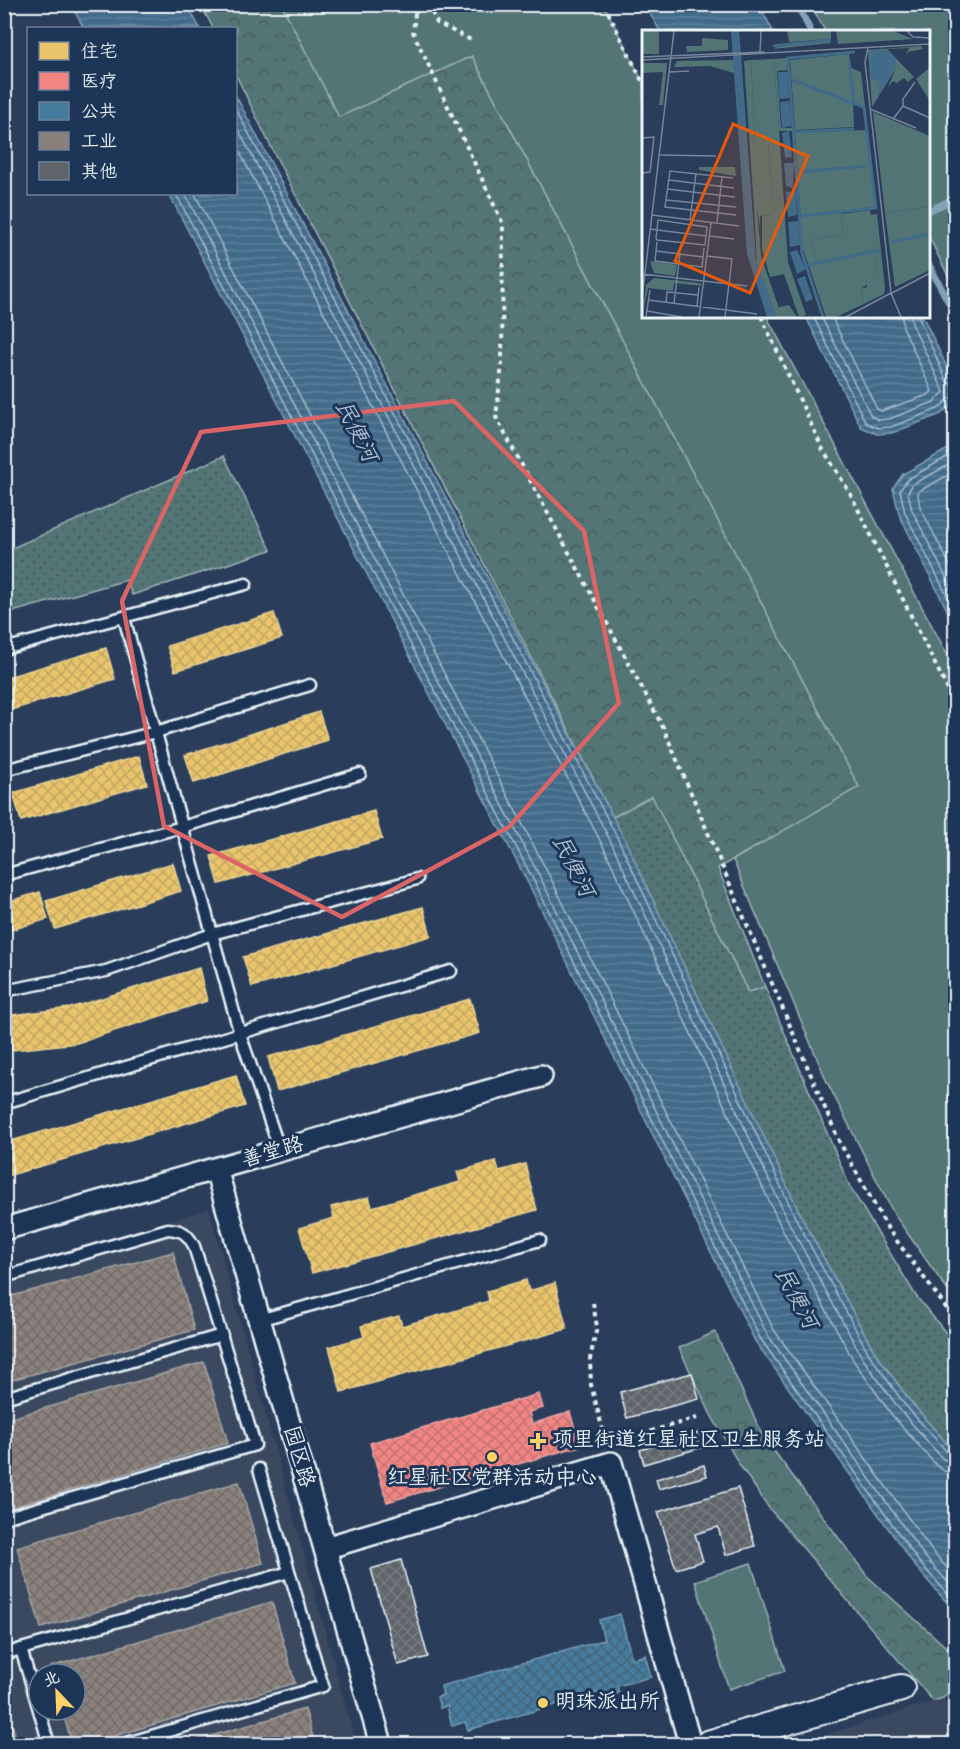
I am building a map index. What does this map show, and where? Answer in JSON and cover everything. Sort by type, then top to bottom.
[{"type":"street","name":"善堂路","points":[[4,1229],[541,1076]]},
{"type":"street","name":"园区路","points":[[216,1169],[381,1744]]},
{"type":"street","points":[[325,1548],[611,1463],[690,1744]]},
{"type":"street","points":[[708,1744],[901,1688]]},
{"type":"lane","points":[[4,649],[246,584]]},
{"type":"lane","points":[[124,618],[240,1034],[280,1150]]},
{"type":"lane","points":[[4,770],[156,732],[310,686]]},
{"type":"lane","points":[[4,874],[182,827],[360,774]]},
{"type":"lane","points":[[4,991],[106,971],[212,934],[417,879]]},
{"type":"lane","points":[[4,1103],[451,971]]},
{"type":"lane","points":[[4,1277],[168,1229],[180,1230],[188,1234],[194,1246],[255,1445],[4,1518]]},
{"type":"lane","points":[[259,1320],[540,1240]]},
{"type":"lane","points":[[4,1398],[222,1335]]},
{"type":"lane","points":[[124,1744],[323,1686],[259,1469]]},
{"type":"lane","points":[[4,1654],[289,1572]]},
{"type":"lane","points":[[21,1649],[49,1744]]},
{"type":"path","points":[[416,4],[413,32],[503,224],[502,363],[496,417],[663,727],[839,1141],[888,1229],[956,1321]]},
{"type":"path","points":[[428,4],[437,22],[471,40]]},
{"type":"path","points":[[604,4],[642,81]]},
{"type":"path","points":[[762,318],[822,448],[849,491],[946,688],[956,703]]},
{"type":"path","points":[[593,1303],[597,1327],[590,1359],[591,1384],[606,1444],[697,1418]]},
{"type":"highlighted area","points":[[454,401],[584,531],[619,703],[509,827],[342,917],[164,826],[122,601],[201,432]]},
{"type":"shaded area","points":[[209,1209],[356,1744],[5,1744],[5,1269]]},
{"type":"shaded area","points":[[943,1698],[955,1712],[955,1744],[797,1744]]},
{"type":"green space","points":[[201,5],[282,5],[339,116],[472,56],[860,788],[718,868],[765,987],[748,992],[652,796],[613,817],[237,77],[237,27],[212,27]]},
{"type":"green space","points":[[282,5],[604,5],[642,80],[642,318],[768,318],[955,669],[955,1301],[894,1214],[827,1082],[733,860],[859,787],[472,56],[339,117]]},
{"type":"green space","points":[[811,5],[955,5],[955,290],[930,239],[930,30],[824,30]]},
{"type":"green space","points":[[224,456],[271,550],[132,595],[127,580],[5,614],[5,551]]},
{"type":"green space","points":[[652,795],[748,992],[765,987],[850,1187],[916,1296],[955,1344],[955,1453],[910,1401],[874,1351],[803,1220],[613,817]]},
{"type":"green space","points":[[715,1332],[763,1436],[867,1576],[955,1655],[955,1686],[943,1698],[933,1701],[769,1508],[739,1464],[711,1415],[679,1348]]},
{"type":"green space","points":[[751,1563],[785,1671],[729,1689],[695,1581]]},
{"type":"water","points":[[71,5],[187,5],[199,27],[83,27]]},
{"type":"water","points":[[645,5],[759,5],[772,30],[659,30]]},
{"type":"water","name":"民便河","points":[[237,98],[624,838],[803,1220],[874,1351],[910,1401],[955,1453],[955,1612],[915,1566],[755,1341],[531,889],[170,195],[237,195]]},
{"type":"water","points":[[806,318],[923,318],[954,382],[955,401],[941,414],[892,433],[877,434],[861,427]]},
{"type":"water","points":[[955,445],[955,626],[899,514],[893,488],[903,474]]},
{"type":"building: 住宅","points":[[274,613],[282,638],[175,671],[167,646]]},
{"type":"building: 住宅","points":[[106,648],[115,679],[4,712],[4,678]]},
{"type":"building: 住宅","points":[[319,712],[328,740],[194,783],[185,755]]},
{"type":"building: 住宅","points":[[139,756],[147,784],[21,821],[13,793]]},
{"type":"building: 住宅","points":[[6,785],[14,813],[4,816],[4,786]]},
{"type":"building: 住宅","points":[[374,811],[382,839],[219,884],[211,856]]},
{"type":"building: 住宅","points":[[173,863],[181,891],[55,929],[46,901]]},
{"type":"building: 住宅","points":[[40,892],[48,919],[4,932],[4,903]]},
{"type":"building: 住宅","points":[[423,907],[431,936],[252,987],[243,957]]},
{"type":"building: 住宅","points":[[199,968],[207,1001],[77,1043],[4,1051],[4,1016],[70,1008]]},
{"type":"building: 住宅","points":[[470,999],[480,1033],[277,1091],[268,1057]]},
{"type":"building: 住宅","points":[[236,1075],[245,1106],[4,1177],[4,1143]]},
{"type":"building: 住宅","points":[[496,1161],[499,1171],[525,1164],[537,1210],[312,1273],[299,1228],[334,1218],[331,1207],[369,1197],[372,1207],[460,1182],[457,1172]]},
{"type":"building: 住宅","points":[[526,1280],[529,1291],[555,1283],[567,1329],[341,1392],[329,1347],[364,1337],[361,1326],[399,1316],[402,1326],[489,1301],[487,1291]]},
{"type":"building: 医疗","points":[[539,1394],[543,1408],[529,1412],[532,1424],[570,1412],[580,1446],[387,1502],[370,1443]]},
{"type":"building: 公共","points":[[620,1614],[632,1659],[645,1655],[651,1677],[617,1686],[619,1693],[602,1698],[600,1692],[468,1730],[465,1722],[452,1726],[447,1706],[440,1708],[437,1697],[443,1695],[441,1686],[604,1640],[599,1620]]},
{"type":"building: 工业","points":[[173,1252],[194,1330],[4,1382],[4,1298]]},
{"type":"building: 工业","points":[[204,1362],[228,1443],[6,1509],[4,1420]]},
{"type":"building: 工业","points":[[239,1482],[263,1563],[41,1628],[17,1547]]},
{"type":"building: 工业","points":[[272,1602],[295,1683],[87,1744],[72,1744],[66,1722],[87,1722],[87,1662],[67,1662]]},
{"type":"building: 工业","points":[[4,1698],[18,1744],[4,1744]]},
{"type":"building: 工业","points":[[305,1709],[315,1744],[183,1744]]},
{"type":"building: 其他","points":[[692,1373],[699,1399],[627,1418],[620,1392]]},
{"type":"building: 其他","points":[[706,1431],[710,1445],[644,1464],[640,1450]]},
{"type":"building: 其他","points":[[704,1465],[707,1476],[659,1489],[656,1479]]},
{"type":"building: 其他","points":[[738,1488],[755,1546],[726,1555],[718,1527],[695,1534],[703,1561],[676,1569],[658,1512]]},
{"type":"building: 其他","points":[[401,1560],[428,1657],[398,1665],[371,1569]]},
{"type":"waterway","points":[[797,4],[810,30]]},
{"type":"waterway","points":[[930,210],[956,198]]},
{"type":"waterway","points":[[930,267],[956,316]]},
{"type":"place","name":"项里街道红星社区卫生服务站","points":[[538,1441]]},
{"type":"place","name":"红星社区党群活动中心","points":[[492,1457]]},
{"type":"place","name":"明珠派出所","points":[[543,1703]]}]
